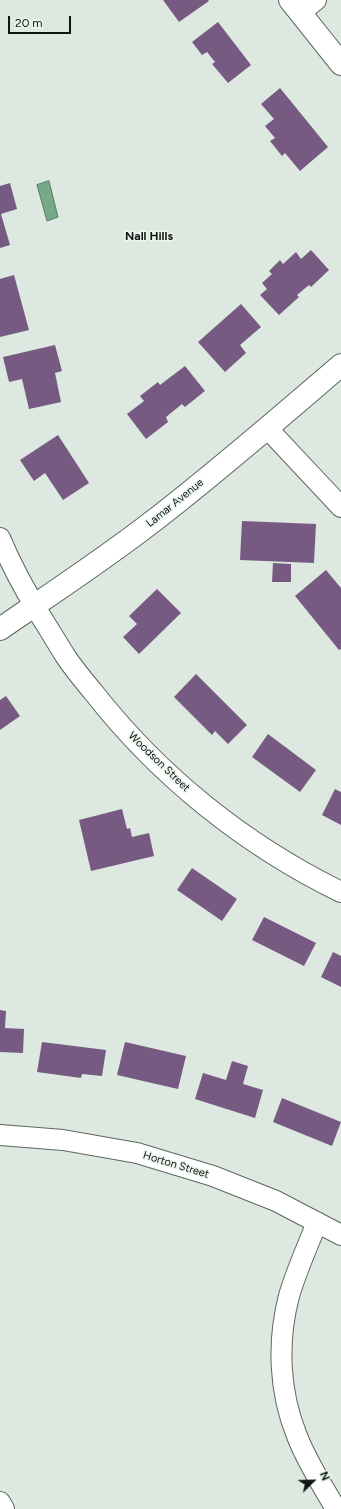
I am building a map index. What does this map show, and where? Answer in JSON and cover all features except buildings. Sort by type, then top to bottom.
[{"type":"street","points":[[302,4],[341,64]]},
{"type":"street","name":"Lamar Avenue","points":[[0,628],[83,572],[152,522],[341,365]]},
{"type":"street","points":[[267,428],[341,506]]},
{"type":"street","name":"Woodson Street","points":[[0,538],[34,606],[66,658],[112,716],[163,770],[218,817],[277,857],[341,892]]},
{"type":"street","name":"Horton Street","points":[[0,1135],[63,1140],[137,1153],[213,1176],[276,1201],[341,1235]]},
{"type":"street","points":[[317,1222],[289,1295],[284,1315],[281,1353],[282,1373],[285,1398],[297,1437],[336,1509]]},
{"type":"street","points":[[0,1502],[4,1509]]},
{"type":"shaded area","points":[[49,181],[58,217],[47,221],[37,185]]},
{"type":"district","name":"Nall Hills","points":[[149,236]]}]
